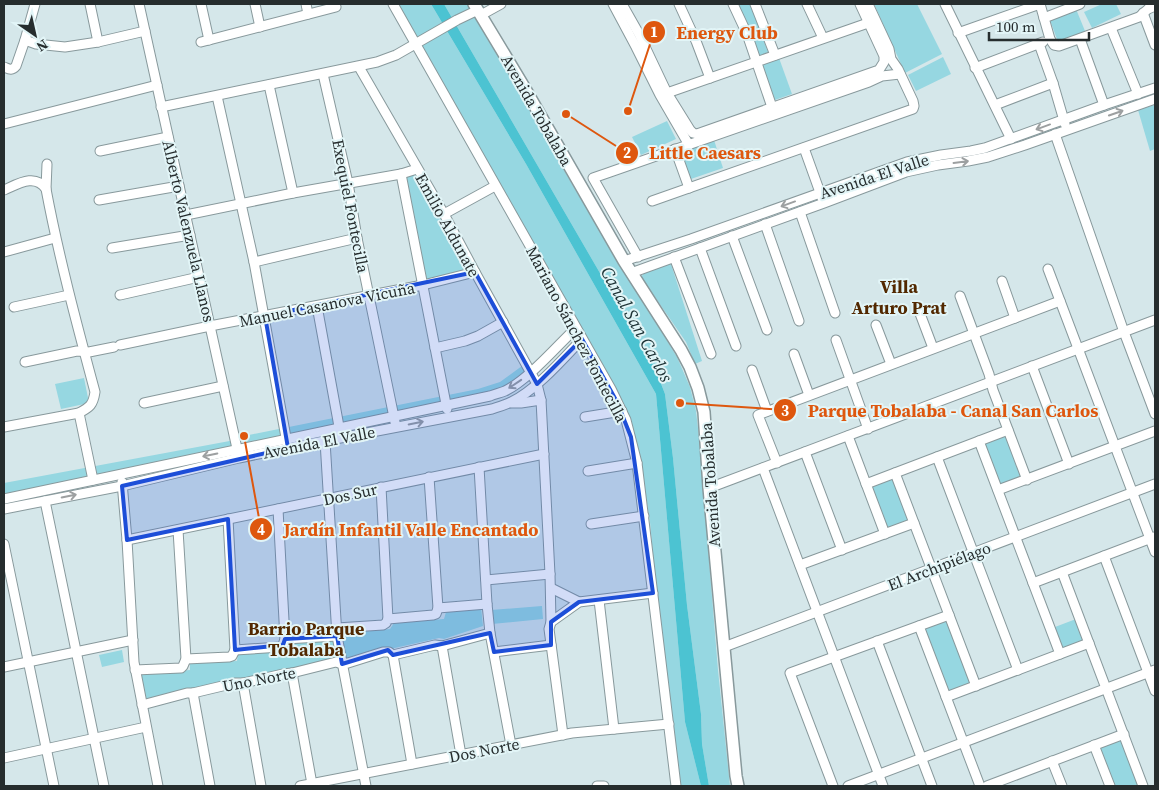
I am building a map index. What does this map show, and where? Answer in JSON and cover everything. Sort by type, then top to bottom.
[{"type":"main road","name":"Avenida Tobalaba","points":[[478,8],[624,261],[681,350],[695,377],[702,398],[704,412],[709,488],[738,786]]},
{"type":"street","points":[[4,67],[11,70],[16,66],[26,40],[35,4]]},
{"type":"street","points":[[90,4],[98,42]]},
{"type":"street","name":"Alberto Valenzuela Llanos","points":[[139,4],[238,453]]},
{"type":"street","points":[[200,4],[205,41],[336,7]]},
{"type":"street","points":[[255,4],[260,27]]},
{"type":"street","points":[[306,4],[308,14]]},
{"type":"street","name":"Mariano Sánchez Fontecilla","points":[[393,4],[622,411],[637,464],[676,786]]},
{"type":"street","points":[[162,107],[377,62],[396,55],[478,8],[501,4]]},
{"type":"street","points":[[613,4],[660,95],[689,145]]},
{"type":"street","points":[[622,4],[668,93],[690,130],[695,133],[875,80],[887,72],[891,59]]},
{"type":"street","points":[[679,4],[710,78]]},
{"type":"street","points":[[733,4],[747,34],[773,111]]},
{"type":"street","points":[[756,4],[776,55]]},
{"type":"street","points":[[807,4],[823,38]]},
{"type":"street","points":[[652,201],[913,109],[914,104],[900,74],[868,23],[860,4]]},
{"type":"street","points":[[806,100],[877,71],[883,65],[884,48],[868,4]]},
{"type":"street","points":[[945,4],[994,105],[1016,137],[1025,138],[1025,145]]},
{"type":"street","points":[[958,33],[1040,4],[1050,39],[1054,45],[1059,46],[1139,17],[1155,6]]},
{"type":"street","points":[[1044,18],[1079,4]]},
{"type":"street","points":[[1144,13],[1155,45]]},
{"type":"street","points":[[668,93],[868,23]]},
{"type":"street","points":[[1111,28],[1138,94]]},
{"type":"street","points":[[26,40],[36,44],[65,47],[98,42],[145,31]]},
{"type":"street","points":[[975,68],[1050,39]]},
{"type":"street","points":[[1080,39],[1104,105]]},
{"type":"street","points":[[1039,44],[1053,83],[1066,130]]},
{"type":"street","name":"Emilio Aldunate","points":[[359,66],[444,214],[537,384],[544,454],[550,574],[551,622],[549,629],[563,735]]},
{"type":"street","name":"Exequiel Fontecilla","points":[[323,74],[348,183],[357,238],[396,427]]},
{"type":"street","points":[[882,76],[900,74]]},
{"type":"street","points":[[994,105],[1053,83]]},
{"type":"street","points":[[269,85],[293,193]]},
{"type":"street","points":[[4,124],[157,86]]},
{"type":"street","name":"Avenida El Valle","points":[[624,261],[907,162],[971,151],[1155,88]]},
{"type":"street","points":[[216,96],[254,262],[288,448]]},
{"type":"street","name":"Avenida El Valle","points":[[631,272],[906,172],[988,157],[1155,99]]},
{"type":"street","points":[[689,188],[675,149],[773,111]]},
{"type":"street","points":[[1055,134],[1124,332],[1155,414]]},
{"type":"street","points":[[100,152],[168,137]]},
{"type":"street","points":[[804,148],[824,203]]},
{"type":"street","name":"Avenida Tobalaba","points":[[638,257],[593,178],[675,149]]},
{"type":"street","points":[[4,428],[80,413],[89,407],[94,400],[95,392],[55,238],[46,189],[47,164]]},
{"type":"street","points":[[186,215],[293,193],[401,174],[417,168]]},
{"type":"street","points":[[401,174],[449,417]]},
{"type":"street","points":[[4,190],[35,180],[42,183],[46,189]]},
{"type":"street","points":[[99,200],[179,186]]},
{"type":"street","points":[[444,214],[495,186]]},
{"type":"street","points":[[800,212],[835,313]]},
{"type":"street","points":[[765,224],[799,320]]},
{"type":"street","points":[[112,248],[190,235]]},
{"type":"street","points":[[732,236],[767,330]]},
{"type":"street","points":[[4,252],[55,238]]},
{"type":"street","points":[[254,262],[357,238]]},
{"type":"street","points":[[685,253],[684,246],[686,241],[691,239]]},
{"type":"street","points":[[700,248],[736,346]]},
{"type":"street","points":[[674,257],[711,354]]},
{"type":"street","points":[[1048,269],[1133,493],[1153,537],[1155,552]]},
{"type":"street","name":"Manuel Casanova Vicuña","points":[[25,362],[77,351],[89,352],[210,326],[423,285],[475,272]]},
{"type":"street","points":[[120,294],[199,278]]},
{"type":"street","points":[[1002,281],[1015,318]]},
{"type":"street","points":[[14,307],[69,294]]},
{"type":"street","points":[[960,296],[1027,480]]},
{"type":"street","points":[[777,463],[758,415],[1060,301]]},
{"type":"street","points":[[317,306],[341,437]]},
{"type":"street","points":[[919,311],[933,348]]},
{"type":"street","points":[[709,488],[1155,320]]},
{"type":"street","points":[[436,348],[478,336],[503,322]]},
{"type":"street","points":[[876,325],[891,364]]},
{"type":"street","name":"Avenida El Valle","points":[[4,510],[45,500],[122,486],[286,438],[470,401],[505,391],[531,372],[576,328]]},
{"type":"street","name":"Avenida El Valle","points":[[4,499],[121,474],[238,453],[288,448],[492,409],[510,403],[524,395],[582,339]]},
{"type":"street","points":[[836,340],[868,429]]},
{"type":"street","points":[[794,354],[809,395]]},
{"type":"street","points":[[1032,366],[1069,464]]},
{"type":"street","points":[[752,370],[767,411]]},
{"type":"street","points":[[144,403],[223,386]]},
{"type":"street","points":[[510,403],[540,400]]},
{"type":"street","points":[[585,417],[622,411]]},
{"type":"street","points":[[80,413],[93,480]]},
{"type":"street","points":[[866,484],[1008,430]]},
{"type":"street","points":[[998,490],[1155,431]]},
{"type":"street","points":[[848,436],[884,534]]},
{"type":"street","points":[[325,441],[337,632],[366,786]]},
{"type":"street","points":[[979,442],[1060,654]]},
{"type":"street","points":[[805,452],[842,550]]},
{"type":"street","name":"Dos Sur","points":[[128,540],[544,454]]},
{"type":"street","points":[[937,457],[1018,670]]},
{"type":"street","points":[[588,471],[637,464]]},
{"type":"street","points":[[479,467],[490,633],[511,745]]},
{"type":"street","points":[[763,468],[883,786]]},
{"type":"street","points":[[895,473],[976,686]]},
{"type":"street","points":[[121,474],[128,540],[135,670],[158,786]]},
{"type":"street","points":[[388,619],[433,616],[438,608],[430,477]]},
{"type":"street","name":"El Archipiélago","points":[[724,647],[1155,484]]},
{"type":"street","points":[[285,639],[383,625],[386,623],[388,619],[381,488]]},
{"type":"street","points":[[45,500],[104,786]]},
{"type":"street","points":[[235,650],[280,647],[285,639],[278,509]]},
{"type":"street","points":[[591,524],[644,516]]},
{"type":"street","points":[[186,659],[230,658],[235,650],[228,519]]},
{"type":"street","points":[[800,565],[914,523]]},
{"type":"street","points":[[135,670],[181,668],[186,659],[178,530]]},
{"type":"street","points":[[1033,583],[1153,537]]},
{"type":"street","points":[[4,544],[54,786]]},
{"type":"street","points":[[1104,556],[1152,672],[1155,691]]},
{"type":"street","points":[[1062,572],[1143,786]]},
{"type":"street","points":[[486,580],[550,574]]},
{"type":"street","points":[[550,588],[579,602]]},
{"type":"street","points":[[551,622],[579,602],[653,593]]},
{"type":"street","points":[[599,600],[614,729]]},
{"type":"street","points":[[438,608],[487,604]]},
{"type":"street","points":[[834,786],[790,673],[949,614]]},
{"type":"street","points":[[919,626],[980,786]]},
{"type":"street","name":"Uno Norte","points":[[142,705],[187,693],[235,683],[244,683],[336,662],[342,664],[383,652],[389,652],[393,656],[435,645],[442,646],[490,633]]},
{"type":"street","points":[[4,666],[133,640]]},
{"type":"street","points":[[877,641],[932,786]]},
{"type":"street","points":[[946,697],[1089,643]]},
{"type":"street","points":[[494,652],[551,645]]},
{"type":"street","points":[[442,646],[461,755]]},
{"type":"street","points":[[393,656],[412,764]]},
{"type":"street","points":[[848,786],[1152,672]]},
{"type":"street","points":[[292,673],[312,784]]},
{"type":"street","points":[[244,683],[261,786]]},
{"type":"street","points":[[193,693],[210,786]]},
{"type":"street","name":"Dos Norte","points":[[300,786],[563,735],[669,724]]},
{"type":"street","points":[[4,758],[146,727]]},
{"type":"street","points":[[987,786],[1012,782],[1052,761],[1124,734]]},
{"type":"street","points":[[1094,746],[1110,786]]},
{"type":"street","points":[[1052,761],[1062,786]]},
{"type":"street","points":[[597,786],[604,786]]},
{"type":"highlighted area","points":[[475,272],[537,384],[582,339],[617,402],[631,437],[653,593],[579,602],[551,622],[551,645],[494,652],[490,633],[393,655],[388,650],[342,664],[337,636],[285,639],[283,645],[235,650],[228,519],[127,540],[122,486],[288,448],[265,316]]},
{"type":"shaded area","points":[[396,4],[431,4],[526,164],[656,394],[685,722],[701,786],[681,786],[672,727],[650,522],[642,472],[629,418]]},
{"type":"shaded area","points":[[431,4],[444,4],[655,368],[665,394],[687,605],[701,714],[702,744],[709,786],[701,786],[685,722],[656,394],[526,164]]},
{"type":"shaded area","points":[[444,4],[469,4],[576,191],[677,357],[690,387],[696,411],[699,437],[718,670],[730,786],[709,786],[702,744],[701,714],[687,605],[665,394],[655,368]]},
{"type":"shaded area","points":[[737,4],[750,4],[768,52],[759,56]]},
{"type":"shaded area","points":[[874,4],[917,4],[942,54],[905,73]]},
{"type":"shaded area","points":[[1102,4],[1116,4],[1121,14],[1092,28],[1084,12]]},
{"type":"shaded area","points":[[1076,9],[1085,31],[1058,42],[1050,20]]},
{"type":"shaded area","points":[[943,57],[951,74],[916,91],[908,75]]},
{"type":"shaded area","points":[[779,58],[792,94],[775,100],[762,64]]},
{"type":"shaded area","points":[[1155,105],[1155,149],[1150,151],[1138,110]]},
{"type":"shaded area","points":[[667,121],[676,139],[641,155],[632,137]]},
{"type":"shaded area","points":[[714,140],[723,168],[688,180],[679,152]]},
{"type":"shaded area","points":[[417,169],[475,272],[423,285],[401,174]]},
{"type":"shaded area","points":[[671,264],[702,361],[695,364],[686,342],[641,277],[645,272]]},
{"type":"shaded area","points":[[526,363],[531,372],[505,391],[246,446],[244,436],[478,389],[500,382]]},
{"type":"shaded area","points":[[84,378],[89,403],[61,409],[55,384]]},
{"type":"shaded area","points":[[1008,434],[1025,478],[999,488],[982,444]]},
{"type":"shaded area","points":[[235,440],[237,449],[4,496],[4,483]]},
{"type":"shaded area","points":[[895,477],[911,520],[886,530],[869,487]]},
{"type":"shaded area","points":[[542,606],[543,619],[492,624],[491,610]]},
{"type":"shaded area","points":[[481,607],[483,626],[444,639],[439,638],[346,659],[342,634],[390,629],[394,623],[444,619],[446,612]]},
{"type":"shaded area","points":[[947,618],[972,684],[948,693],[923,628]]},
{"type":"shaded area","points":[[1076,619],[1085,641],[1063,649],[1055,627]]},
{"type":"shaded area","points":[[333,638],[337,660],[144,699],[141,674],[190,670],[190,663],[237,661],[238,653],[291,650],[292,641]]},
{"type":"shaded area","points":[[122,650],[124,662],[102,667],[99,655]]},
{"type":"shaded area","points":[[1122,737],[1141,786],[1112,786],[1097,747]]},
{"type":"place","name":"Energy Club","points":[[628,111]]},
{"type":"place","name":"Little Caesars","points":[[566,114]]},
{"type":"place","name":"Parque Tobalaba - Canal San Carlos","points":[[680,403]]},
{"type":"place","name":"Jardín Infantil Valle Encantado","points":[[244,436]]},
{"type":"district","name":"Villa Arturo Prat","points":[[899,296]]},
{"type":"district","name":"Barrio Parque Tobalaba","points":[[306,638]]},
{"type":"water label","name":"Canal San Carlos","points":[[637,324]]}]
